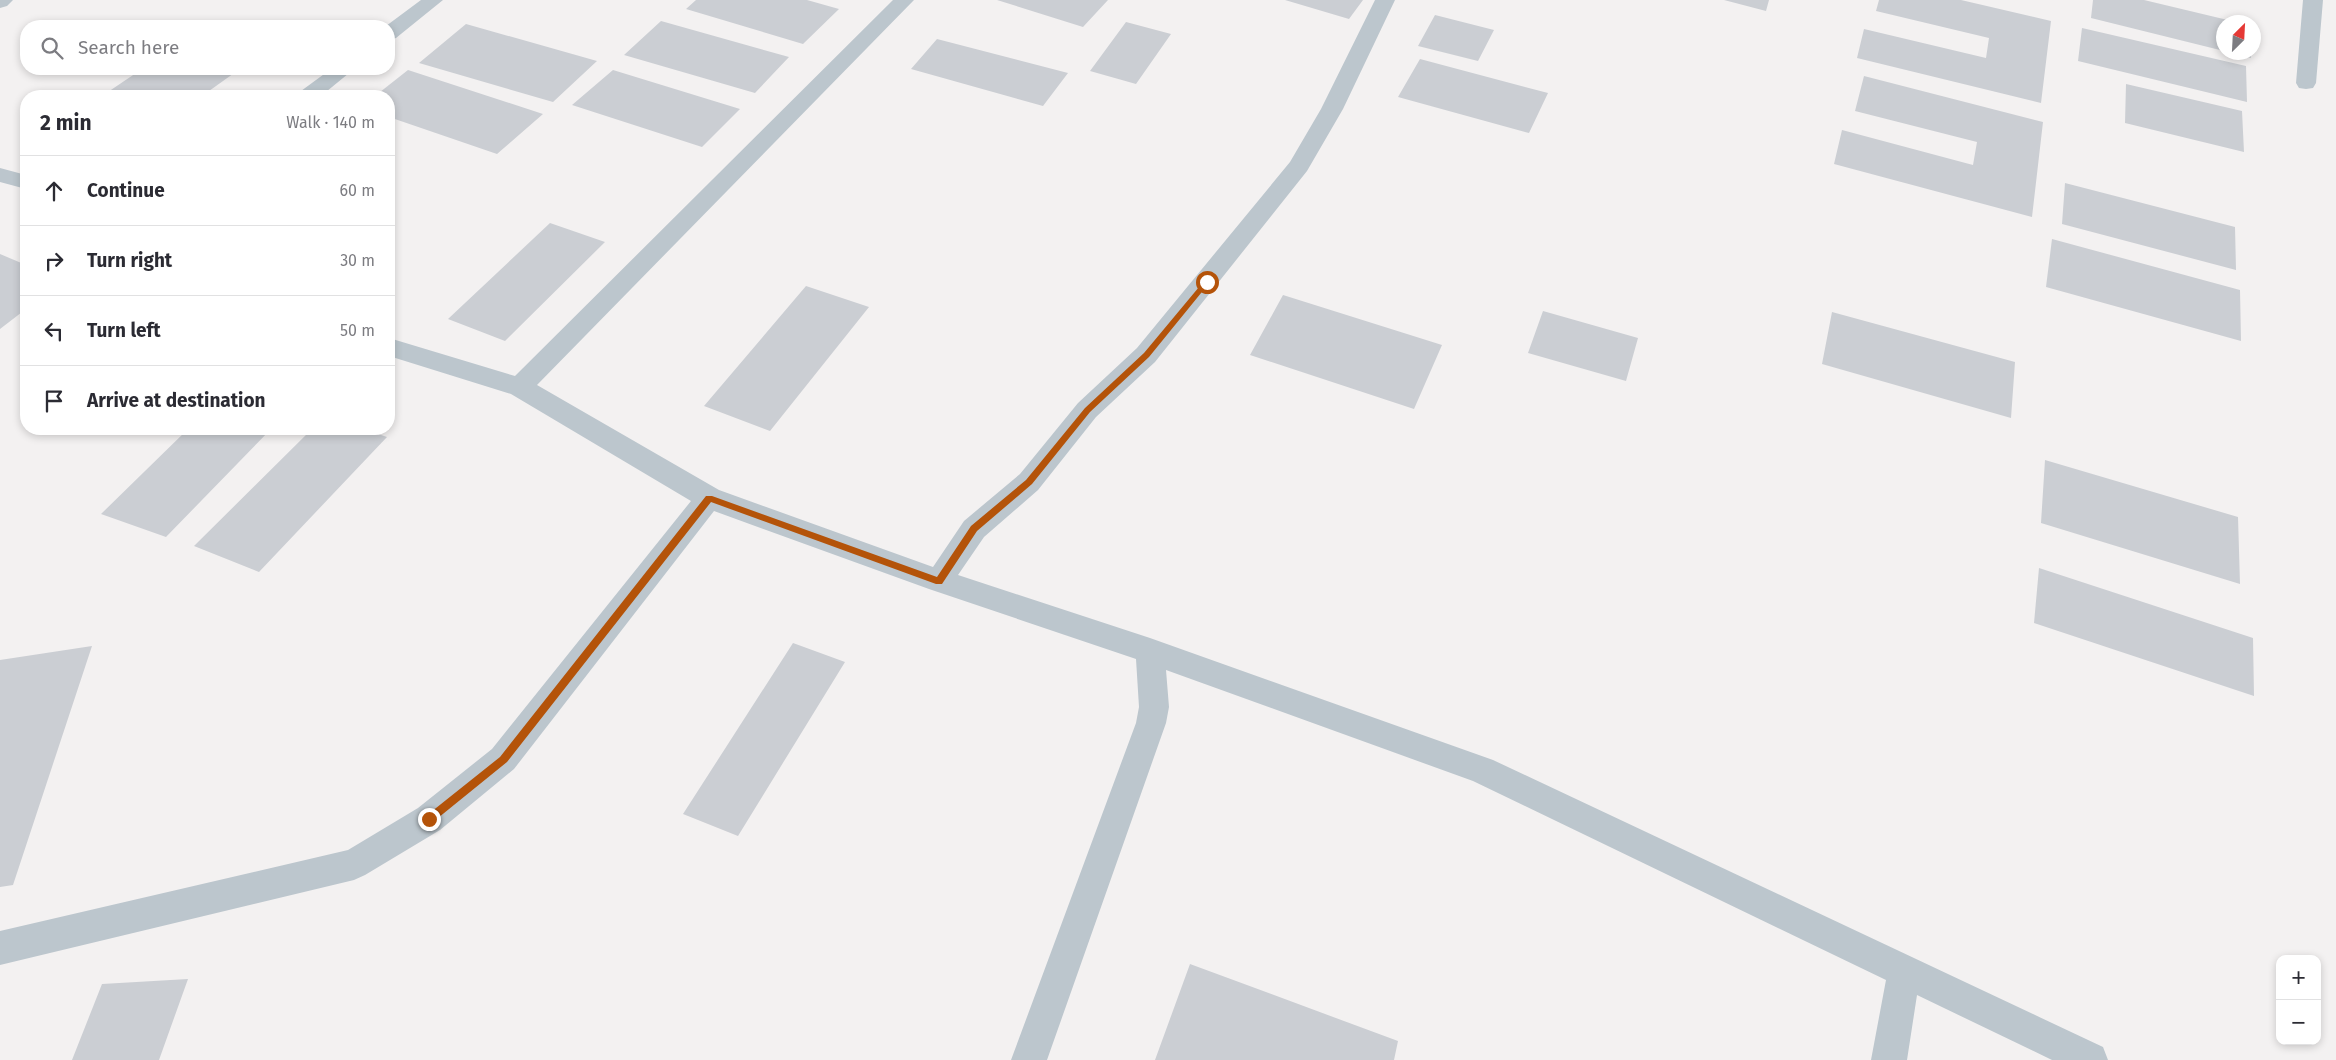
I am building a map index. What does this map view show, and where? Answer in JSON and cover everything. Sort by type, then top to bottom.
[{"type":"street","points":[[395,29],[433,0]]},
{"type":"street","points":[[520,387],[904,0]]},
{"type":"street","points":[[939,581],[974,529],[1029,482],[1087,410],[1146,355],[1299,166],[1332,109],[1385,0]]},
{"type":"street","points":[[2306,83],[2313,0]]},
{"type":"street","points":[[316,90],[336,75]]},
{"type":"street","points":[[0,175],[20,180]]},
{"type":"street","points":[[395,349],[520,387],[709,498],[939,581],[1150,651],[1482,770],[2090,1060]]},
{"type":"street","points":[[0,948],[354,864],[429,819],[504,760],[709,498]]},
{"type":"street","points":[[1029,1060],[1151,723],[1154,707],[1150,651]]},
{"type":"street","points":[[1889,1060],[1904,972]]},
{"type":"building","points":[[696,0],[807,0],[839,9],[803,44],[686,9]]},
{"type":"building","points":[[997,0],[1108,0],[1083,27]]},
{"type":"building","points":[[1285,0],[1363,0],[1349,19]]},
{"type":"building","points":[[1724,0],[1769,0],[1766,11]]},
{"type":"building","points":[[1879,0],[1961,0],[2051,21],[2041,103],[1857,58],[1864,29],[1986,58],[1989,38],[1876,11]]},
{"type":"building","points":[[2093,0],[2144,0],[2216,17],[2216,49],[2091,18]]},
{"type":"building","points":[[1435,15],[1494,30],[1478,61],[1418,46]]},
{"type":"building","points":[[661,21],[789,57],[755,93],[624,55]]},
{"type":"building","points":[[1126,22],[1171,34],[1136,84],[1090,71]]},
{"type":"building","points":[[466,24],[597,61],[553,102],[419,63]]},
{"type":"building","points":[[2082,28],[2246,66],[2247,102],[2078,61]]},
{"type":"building","points":[[937,39],[1068,73],[1043,106],[911,69]]},
{"type":"building","points":[[1420,59],[1548,93],[1529,133],[1398,97]]},
{"type":"building","points":[[408,70],[543,114],[497,154],[395,119],[395,90],[383,90]]},
{"type":"building","points":[[613,70],[740,109],[702,147],[572,105]]},
{"type":"building","points":[[133,75],[231,75],[210,90],[111,90]]},
{"type":"building","points":[[1864,76],[2043,122],[2032,217],[1834,164],[1842,130],[1973,165],[1977,142],[1855,111]]},
{"type":"building","points":[[2126,84],[2242,111],[2244,152],[2125,123]]},
{"type":"building","points":[[2065,183],[2235,227],[2236,270],[2062,224]]},
{"type":"building","points":[[550,223],[605,242],[505,341],[448,319]]},
{"type":"building","points":[[2052,239],[2240,290],[2241,341],[2046,287]]},
{"type":"building","points":[[0,254],[20,262],[20,314],[0,329]]},
{"type":"building","points":[[806,286],[869,307],[770,431],[704,406]]},
{"type":"building","points":[[1283,295],[1442,345],[1414,409],[1250,355]]},
{"type":"building","points":[[1543,311],[1638,338],[1626,381],[1528,353]]},
{"type":"building","points":[[1832,312],[2015,362],[2011,418],[1822,364]]},
{"type":"building","points":[[182,435],[265,435],[166,537],[101,514]]},
{"type":"building","points":[[306,435],[381,435],[387,437],[259,572],[194,546]]},
{"type":"building","points":[[2045,460],[2238,517],[2240,584],[2041,523]]},
{"type":"building","points":[[2039,568],[2253,638],[2254,696],[2034,623]]},
{"type":"building","points":[[793,643],[845,662],[738,836],[683,814]]},
{"type":"building","points":[[92,646],[13,885],[0,887],[0,660]]},
{"type":"building","points":[[1190,964],[1398,1041],[1394,1060],[1155,1060]]},
{"type":"building","points":[[188,979],[159,1060],[72,1060],[102,984]]},
{"type":"route","points":[[429,819],[504,760],[709,498],[939,581],[974,529],[1029,482],[1087,410],[1146,355],[1207,282]]}]
